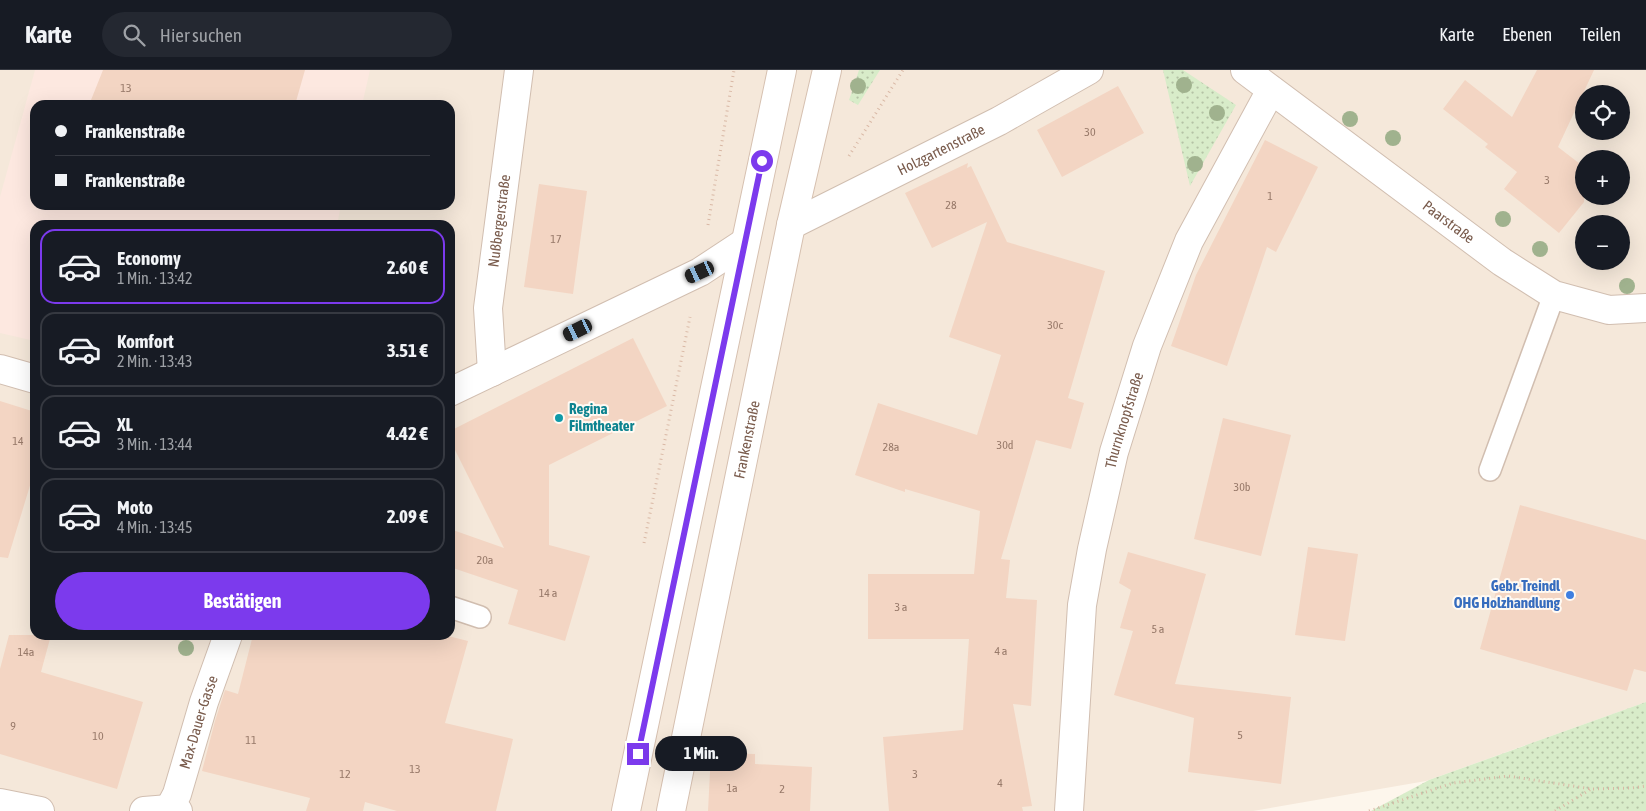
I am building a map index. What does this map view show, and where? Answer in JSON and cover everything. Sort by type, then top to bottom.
[{"type":"street","name":"Nußbergerstraße","points":[[492,372],[488,308],[519,70]]},
{"type":"street","points":[[626,811],[744,243],[782,70]]},
{"type":"street","name":"Frankenstraße","points":[[671,811],[791,224],[827,70]]},
{"type":"street","name":"Holzgartenstraße","points":[[791,224],[999,121],[1089,70]]},
{"type":"street","points":[[1245,70],[1271,90]]},
{"type":"street","name":"Paarstraße","points":[[1271,90],[1502,262],[1554,295],[1609,310],[1646,308]]},
{"type":"street","name":"Thurnknopfstraße","points":[[1069,811],[1082,605],[1114,452],[1147,346],[1189,242],[1271,90]]},
{"type":"street","points":[[455,390],[700,272],[744,243]]},
{"type":"street","points":[[0,369],[30,378]]},
{"type":"street","name":"Max-Dauer-Gasse","points":[[164,810],[177,794],[204,702],[226,640]]},
{"type":"street","points":[[0,803],[40,811]]},
{"type":"lane","points":[[1490,470],[1554,295]]},
{"type":"lane","points":[[455,609],[480,617]]},
{"type":"path","points":[[700,272],[734,70]]},
{"type":"path","points":[[845,162],[903,70]]},
{"type":"path","points":[[1369,811],[1453,783],[1508,776],[1592,789],[1646,786]]},
{"type":"path","points":[[1555,811],[1592,789]]},
{"type":"shaded area","points":[[0,70],[1646,70],[1646,702],[1426,781],[1253,811],[0,811]]},
{"type":"shaded area","points":[[35,70],[370,70],[363,100],[30,100],[30,210],[340,210],[338,220],[30,220],[30,340],[0,333],[0,197]]},
{"type":"green space","points":[[859,70],[880,70],[858,105],[849,100]]},
{"type":"green space","points":[[1163,70],[1183,70],[1236,105],[1190,186]]},
{"type":"green space","points":[[1646,702],[1646,811],[1371,811],[1429,780]]},
{"type":"building","points":[[103,70],[305,70],[296,100],[91,100]]},
{"type":"building","points":[[1537,70],[1594,70],[1587,85],[1575,85],[1575,111],[1558,147],[1575,160],[1575,205],[1582,205],[1559,233],[1504,189],[1517,172],[1485,147],[1488,144],[1443,109],[1465,80],[1512,117]]},
{"type":"building","points":[[1118,86],[1144,133],[1062,177],[1037,130]]},
{"type":"building","points":[[1265,140],[1318,167],[1276,252],[1267,247],[1227,366],[1171,346],[1196,275]]},
{"type":"building","points":[[968,163],[967,168],[971,166],[1007,242],[1105,271],[1068,398],[1084,403],[1071,449],[1036,440],[1001,559],[1010,560],[1006,598],[1037,600],[1031,706],[1013,704],[1032,806],[1022,807],[1023,811],[889,811],[883,737],[963,730],[969,639],[868,639],[868,574],[974,574],[980,511],[905,489],[905,492],[855,475],[878,403],[977,435],[1001,355],[949,337],[987,222],[932,248],[905,193]]},
{"type":"building","points":[[539,184],[587,191],[573,294],[524,287]]},
{"type":"building","points":[[633,338],[667,406],[549,465],[549,545],[590,556],[565,641],[508,624],[518,590],[455,569],[455,531],[504,548],[455,450],[455,428]]},
{"type":"building","points":[[0,401],[30,410],[30,485],[8,558],[0,557]]},
{"type":"building","points":[[1223,418],[1291,435],[1261,556],[1194,539]]},
{"type":"building","name":"Gebr. Treindl OHG Holzhandlung","points":[[1520,505],[1646,540],[1646,672],[1634,669],[1627,691],[1480,649]]},
{"type":"building","points":[[1308,547],[1358,554],[1345,641],[1295,635]]},
{"type":"building","points":[[1128,552],[1206,574],[1175,684],[1291,697],[1281,784],[1188,772],[1194,718],[1114,695],[1133,631],[1120,628],[1131,590],[1119,583]]},
{"type":"building","points":[[9,635],[30,635],[30,640],[50,640],[41,672],[143,702],[117,789],[0,754],[0,669]]},
{"type":"building","points":[[455,638],[468,641],[445,723],[513,739],[496,811],[397,811],[365,802],[363,811],[306,811],[310,798],[202,771],[225,690],[238,694],[252,640],[455,640]]},
{"type":"building","points":[[711,753],[755,754],[755,764],[812,767],[810,811],[708,811]]},
{"type":"place","name":"Regina Filmtheater","points":[[559,418]]},
{"type":"place","name":"Gebr. Treindl OHG Holzhandlung","points":[[1570,595]]},
{"type":"route","points":[[638,754],[762,161]]}]
